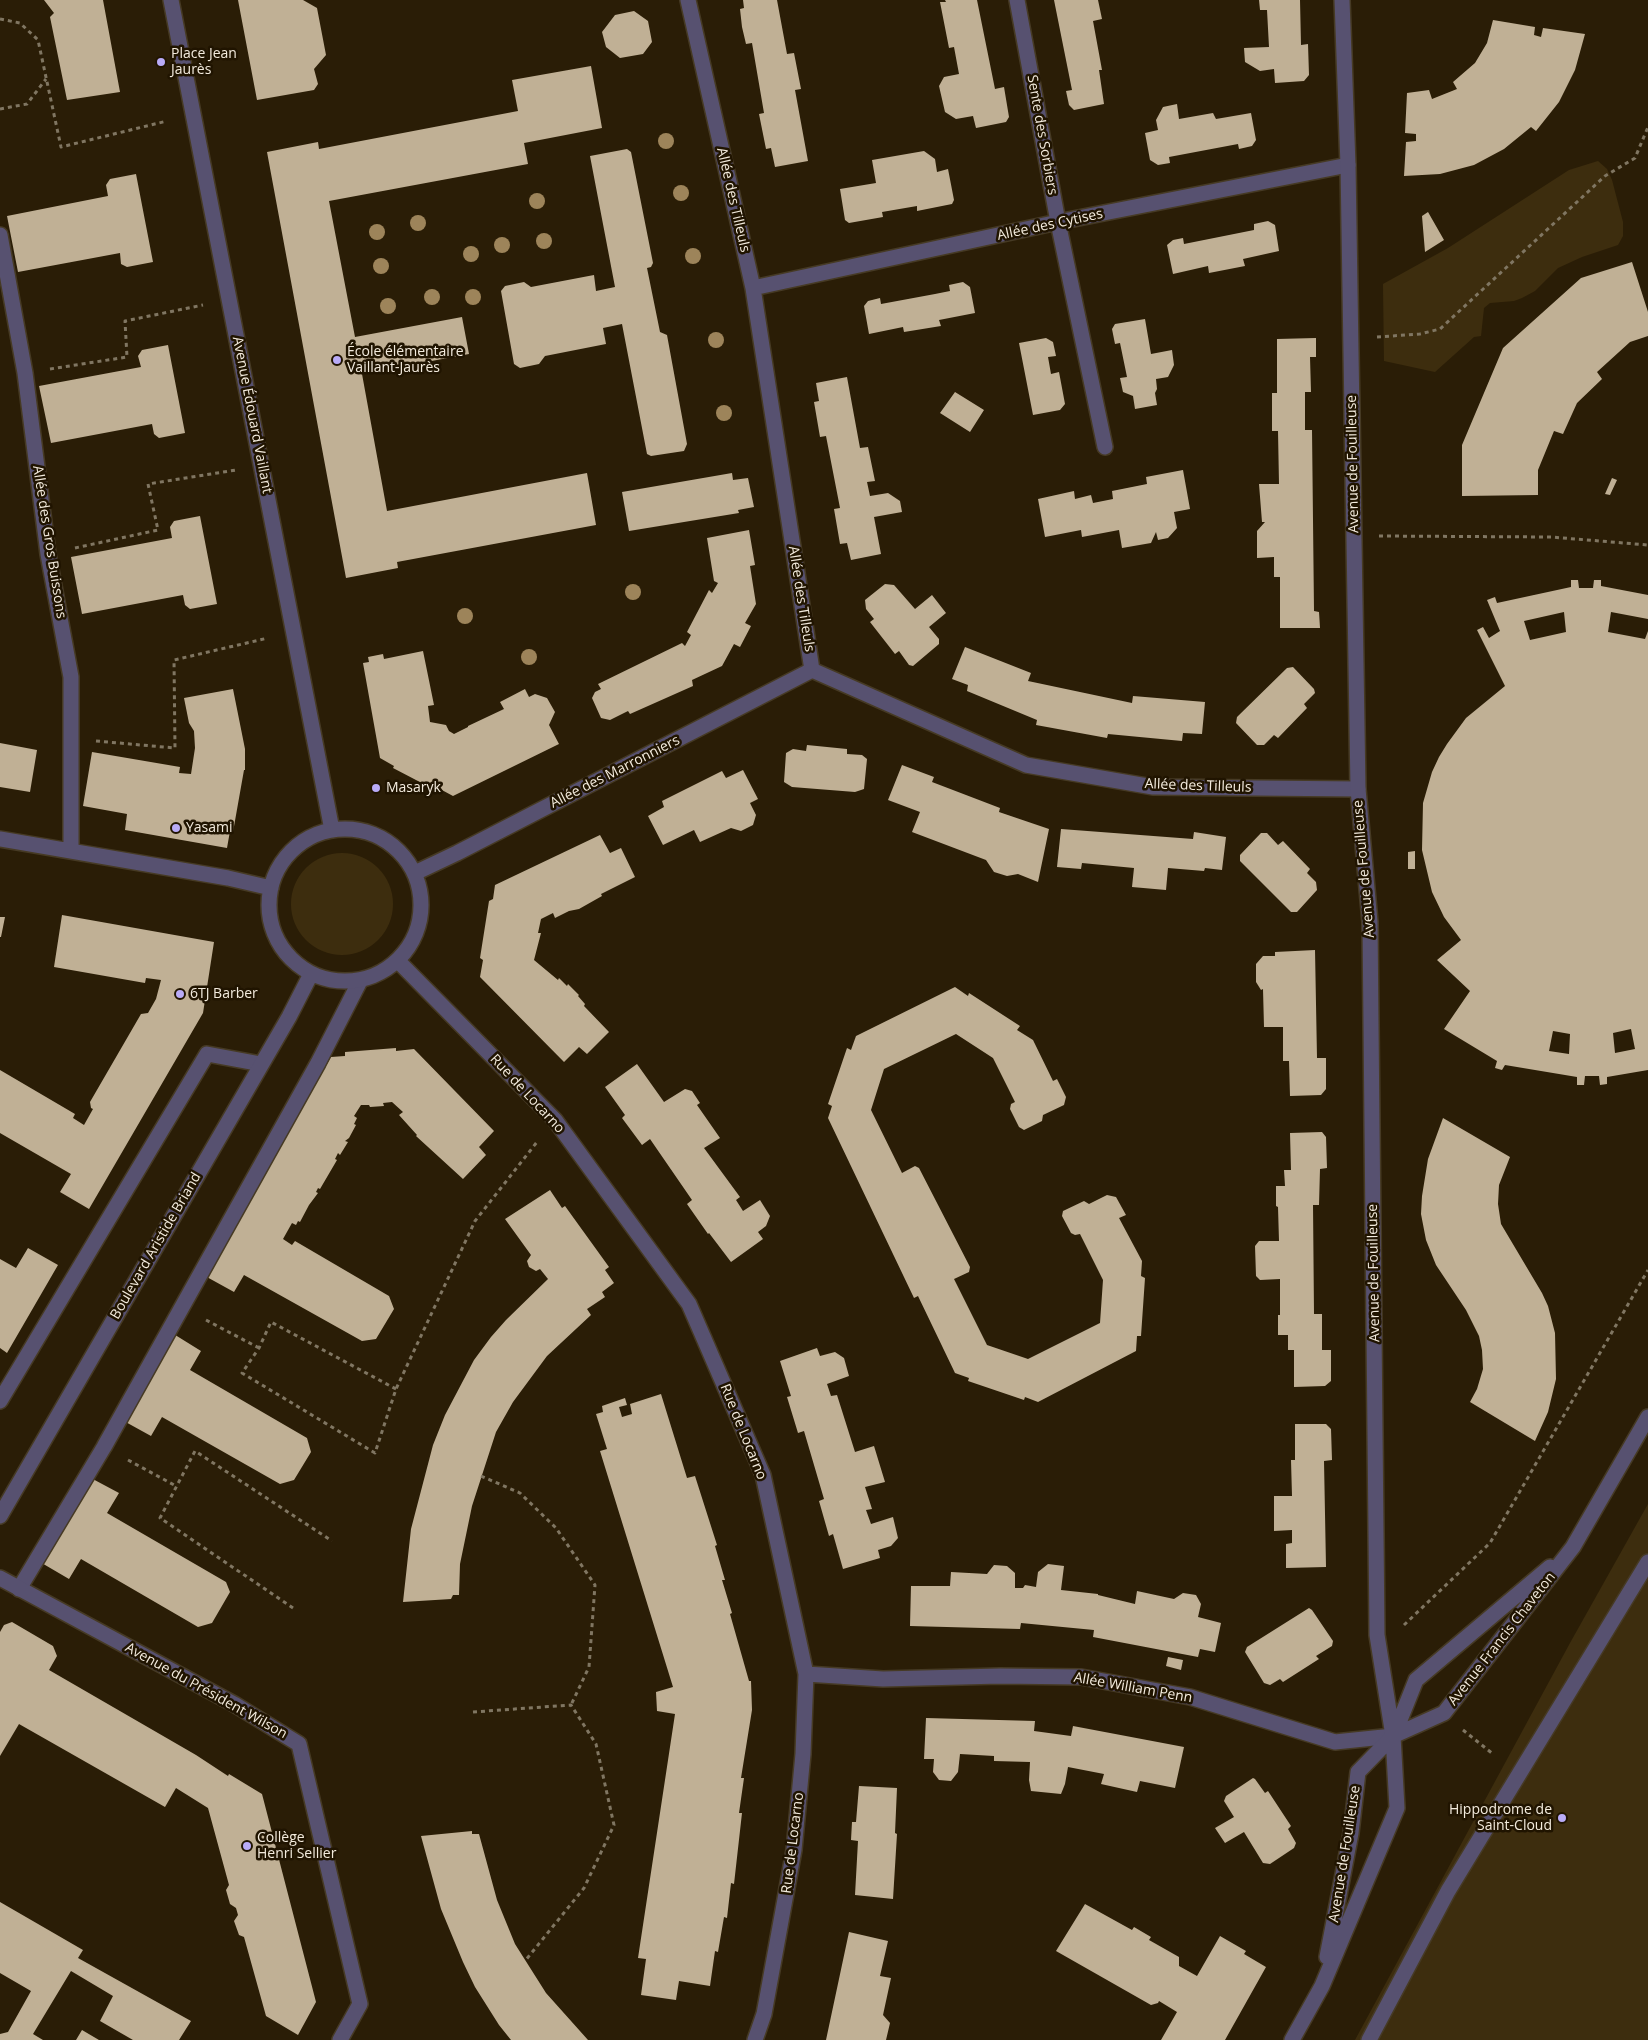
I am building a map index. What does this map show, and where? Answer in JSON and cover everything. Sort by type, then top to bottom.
[{"type":"street","name":"Avenue Édouard Vaillant","points":[[171,0],[332,830]]},
{"type":"street","name":"Allée des Tilleuls","points":[[688,0],[753,288],[812,670],[1026,765],[1153,787],[1358,789]]},
{"type":"street","name":"Sente des Sorbiers","points":[[1017,0],[1058,222],[1104,447]]},
{"type":"street","name":"Avenue de Fouilleuse","points":[[1292,2040],[1322,1986],[1397,1808],[1393,1736],[1378,1635],[1370,922],[1358,789],[1348,165],[1342,0]]},
{"type":"street","name":"Allée des Cytises","points":[[753,288],[1058,222],[1348,165]]},
{"type":"street","name":"Allée des Gros Buissons","points":[[0,235],[25,373],[48,554],[71,677],[71,851]]},
{"type":"street","name":"Allée des Marronniers","points":[[417,872],[466,849],[812,670]]},
{"type":"street","points":[[350,827],[370,833],[391,844],[417,872],[421,910],[414,938],[398,961],[380,973],[360,980],[335,982],[311,974],[292,961],[278,943],[270,921],[269,900],[271,888],[284,859],[301,842],[317,833],[350,827]]},
{"type":"street","points":[[0,839],[271,888]]},
{"type":"street","name":"Rue de Locarno","points":[[398,961],[555,1120],[689,1304],[763,1474],[806,1674],[803,1754],[794,1850],[764,2014],[755,2040]]},
{"type":"street","name":"Boulevard Aristide Briand","points":[[0,1516],[311,974]]},
{"type":"street","points":[[19,1589],[104,1447],[318,1063],[360,980]]},
{"type":"street","points":[[0,1401],[207,1054],[261,1064]]},
{"type":"street","name":"Avenue Francis Chaveton","points":[[1393,1736],[1444,1713],[1574,1547],[1648,1417]]},
{"type":"street","name":"Avenue Francis Chaveton","points":[[1393,1736],[1416,1680],[1574,1547]]},
{"type":"street","points":[[1368,2040],[1448,1891],[1648,1562]]},
{"type":"street","name":"Avenue du Président Wilson","points":[[0,1578],[234,1704],[300,1744],[360,2004],[340,2040]]},
{"type":"street","name":"Allée William Penn","points":[[806,1674],[883,1679],[1000,1676],[1081,1677],[1190,1697],[1335,1742],[1393,1736]]},
{"type":"street","name":"Avenue de Fouilleuse","points":[[1322,1986],[1351,1833],[1358,1772],[1393,1736]]},
{"type":"path","points":[[0,19],[20,22],[38,40],[61,147],[194,115]]},
{"type":"path","points":[[0,109],[27,104],[46,78]]},
{"type":"path","points":[[1351,339],[1420,334],[1440,329],[1605,176],[1635,158],[1648,127]]},
{"type":"path","points":[[25,373],[127,357],[125,321],[229,299]]},
{"type":"path","points":[[48,554],[158,530],[148,484],[262,466]]},
{"type":"path","points":[[1354,536],[1551,537],[1648,544]]},
{"type":"path","points":[[71,738],[175,748],[174,660],[294,632]]},
{"type":"path","points":[[396,1389],[271,1322],[259,1348],[242,1373],[375,1453],[396,1389],[475,1221],[555,1120]]},
{"type":"path","points":[[1398,1632],[1490,1543],[1648,1270]]},
{"type":"path","points":[[204,1319],[259,1348]]},
{"type":"path","points":[[293,1608],[160,1518],[195,1451],[332,1540]]},
{"type":"path","points":[[125,1458],[176,1486]]},
{"type":"path","points":[[481,1476],[520,1493],[556,1528],[594,1585],[589,1667],[571,1705]]},
{"type":"path","points":[[472,1712],[571,1705]]},
{"type":"path","points":[[525,1961],[584,1888],[614,1825],[596,1744],[571,1705]]},
{"type":"path","points":[[1458,1725],[1493,1754]]},
{"type":"shaded area","points":[[1598,161],[1607,169],[1612,180],[1623,222],[1623,236],[1618,245],[1582,257],[1558,268],[1535,291],[1522,298],[1514,301],[1490,303],[1484,308],[1481,336],[1474,337],[1435,372],[1384,361],[1383,284],[1448,248],[1569,170]]},
{"type":"shaded area","points":[[342,853],[362,856],[371,861],[385,875],[390,884],[393,904],[390,924],[385,933],[371,947],[362,952],[342,955],[322,952],[313,947],[299,933],[294,924],[291,904],[294,884],[299,875],[313,861],[322,856]]},
{"type":"shaded area","name":"Hippodrome de Saint-Cloud","points":[[1648,1504],[1648,2040],[1355,2040],[1570,1643]]},
{"type":"building","points":[[44,0],[103,0],[120,92],[67,100],[50,17],[54,13]]},
{"type":"building","points":[[238,0],[303,0],[317,8],[326,55],[314,69],[318,84],[314,90],[257,100]]},
{"type":"building","points":[[743,0],[777,0],[787,54],[794,53],[801,89],[795,90],[808,161],[775,167],[771,148],[766,149],[759,114],[764,113],[752,43],[746,44],[742,27],[740,9],[744,8]]},
{"type":"building","points":[[945,0],[977,0],[995,89],[1004,87],[1009,117],[1006,122],[976,128],[973,116],[956,119],[945,112],[939,86],[944,77],[959,74],[954,47],[949,48],[940,2],[946,2]]},
{"type":"building","points":[[1054,0],[1098,0],[1102,19],[1093,21],[1102,70],[1099,70],[1104,104],[1074,110],[1069,105],[1066,91],[1072,90]]},
{"type":"building","points":[[1259,0],[1300,0],[1301,45],[1308,44],[1309,75],[1304,81],[1275,83],[1274,69],[1260,71],[1245,62],[1244,48],[1269,47],[1267,10],[1260,10]]},
{"type":"building","points":[[634,11],[648,21],[652,42],[643,54],[620,58],[606,47],[602,32],[615,15]]},
{"type":"building","points":[[1493,20],[1535,27],[1534,35],[1541,37],[1543,28],[1585,34],[1575,70],[1559,102],[1536,131],[1531,127],[1504,149],[1474,165],[1440,174],[1404,176],[1406,142],[1416,141],[1416,134],[1405,133],[1407,93],[1429,90],[1432,99],[1457,89],[1453,82],[1475,63],[1487,43]]},
{"type":"building","points":[[591,66],[602,128],[524,143],[528,164],[329,201],[355,337],[462,317],[469,354],[362,374],[387,511],[587,473],[596,525],[397,562],[398,568],[346,578],[267,152],[318,142],[319,149],[518,111],[512,80]]},
{"type":"building","points":[[1177,104],[1179,119],[1213,113],[1216,119],[1251,113],[1256,140],[1252,146],[1239,149],[1238,144],[1169,157],[1170,163],[1158,165],[1150,160],[1145,133],[1158,130],[1156,120],[1163,107]]},
{"type":"building","points":[[627,149],[631,152],[653,263],[651,267],[647,268],[660,332],[667,335],[687,444],[684,451],[651,456],[647,454],[622,324],[603,328],[606,344],[545,356],[539,364],[520,368],[514,364],[501,291],[505,286],[524,282],[531,287],[594,275],[596,291],[615,287],[590,156]]},
{"type":"building","points":[[924,151],[935,159],[937,172],[948,169],[954,200],[952,204],[917,211],[917,206],[882,212],[883,217],[849,223],[845,220],[840,189],[876,183],[872,160]]},
{"type":"building","points":[[136,174],[153,262],[127,267],[121,264],[120,253],[18,272],[7,216],[108,196],[106,185],[110,179]]},
{"type":"building","points":[[1428,212],[1444,240],[1425,252],[1422,216]]},
{"type":"building","points":[[1268,221],[1275,225],[1279,251],[1243,259],[1245,266],[1209,273],[1208,266],[1173,274],[1167,245],[1173,240],[1183,238],[1184,244],[1254,230],[1254,224]]},
{"type":"building","points":[[1632,262],[1648,312],[1648,336],[1630,342],[1597,372],[1602,379],[1577,403],[1563,434],[1554,431],[1538,470],[1538,495],[1462,496],[1462,445],[1503,348],[1581,278]]},
{"type":"building","points":[[963,282],[970,287],[975,313],[939,320],[941,326],[904,332],[903,327],[869,334],[864,306],[868,301],[880,298],[881,304],[950,291],[949,285]]},
{"type":"building","points":[[1145,319],[1151,354],[1172,350],[1174,365],[1168,377],[1156,379],[1157,389],[1155,393],[1157,405],[1135,409],[1133,396],[1123,392],[1120,378],[1127,377],[1120,343],[1115,344],[1112,329],[1115,324]]},
{"type":"building","points":[[1046,338],[1053,342],[1056,356],[1048,357],[1051,374],[1059,372],[1065,404],[1060,410],[1033,415],[1019,343]]},
{"type":"building","points":[[1316,338],[1316,357],[1310,357],[1311,392],[1305,392],[1305,430],[1312,430],[1314,611],[1319,612],[1320,628],[1280,628],[1280,577],[1274,577],[1274,557],[1257,558],[1257,531],[1265,522],[1262,522],[1259,484],[1279,484],[1278,431],[1272,431],[1272,393],[1277,393],[1277,339]]},
{"type":"building","points":[[168,345],[185,433],[159,438],[154,434],[152,424],[51,443],[39,386],[141,367],[138,356],[142,350]]},
{"type":"building","points":[[847,377],[860,448],[868,447],[875,481],[867,482],[870,496],[888,493],[900,501],[902,512],[874,517],[881,554],[851,560],[847,543],[840,544],[834,509],[840,508],[826,436],[820,437],[814,402],[819,401],[816,383]]},
{"type":"building","points":[[955,392],[984,410],[970,432],[940,413]]},
{"type":"building","points":[[1183,470],[1190,509],[1174,512],[1177,528],[1168,538],[1158,540],[1156,532],[1151,543],[1122,548],[1119,530],[1082,537],[1081,530],[1045,537],[1038,499],[1074,491],[1075,499],[1091,495],[1093,503],[1113,499],[1112,491],[1147,484],[1146,477]]},
{"type":"building","points":[[732,473],[733,480],[748,478],[754,507],[738,510],[739,513],[629,531],[622,492]]},
{"type":"building","points":[[1612,478],[1617,480],[1610,495],[1605,494]]},
{"type":"building","points":[[200,516],[217,604],[190,609],[185,605],[183,595],[82,614],[71,557],[172,538],[170,527],[174,521]]},
{"type":"building","points":[[749,530],[755,565],[750,566],[756,604],[745,623],[751,626],[740,647],[734,644],[722,666],[692,680],[693,686],[630,714],[628,711],[610,720],[601,718],[592,698],[595,692],[601,689],[598,684],[682,643],[685,646],[691,635],[687,632],[709,590],[712,593],[718,583],[714,581],[707,538]]},
{"type":"building","points":[[1571,580],[1578,580],[1579,588],[1593,588],[1594,580],[1601,580],[1601,586],[1648,595],[1648,619],[1611,612],[1608,632],[1645,639],[1648,631],[1648,1070],[1607,1077],[1607,1084],[1600,1085],[1599,1076],[1585,1076],[1584,1085],[1577,1085],[1577,1077],[1505,1065],[1502,1070],[1495,1068],[1497,1061],[1444,1029],[1470,991],[1437,960],[1461,940],[1444,917],[1432,892],[1422,850],[1423,803],[1432,772],[1439,757],[1466,718],[1505,686],[1477,630],[1483,627],[1489,638],[1500,631],[1487,600],[1495,597],[1497,603],[1571,587]],"holes":[[[1564,612],[1566,632],[1530,640],[1524,621]],[[1631,1029],[1635,1049],[1615,1053],[1613,1033]],[[1553,1031],[1570,1034],[1569,1054],[1549,1051]]]},
{"type":"building","points":[[885,584],[894,585],[915,609],[932,595],[946,613],[929,627],[939,639],[939,644],[913,666],[909,665],[899,651],[895,654],[870,622],[874,619],[866,609],[865,600]]},
{"type":"building","points":[[965,647],[1031,673],[1028,681],[1132,703],[1133,696],[1205,702],[1202,734],[1183,733],[1182,741],[1108,734],[1107,738],[1036,725],[1037,720],[967,691],[968,685],[952,679]]},
{"type":"building","points":[[423,651],[434,705],[428,706],[430,722],[446,725],[449,731],[454,734],[504,709],[500,702],[525,689],[529,697],[535,694],[547,698],[555,712],[549,725],[559,744],[453,796],[440,789],[439,792],[393,768],[394,766],[380,758],[363,663],[369,662],[368,657],[383,654],[384,659]]},
{"type":"building","points":[[1293,667],[1314,689],[1315,693],[1304,704],[1307,708],[1278,738],[1274,735],[1264,745],[1257,745],[1236,723],[1237,717],[1287,668]]},
{"type":"building","points":[[233,689],[245,749],[245,770],[233,832],[230,831],[227,848],[125,830],[127,814],[83,806],[92,752],[180,767],[179,773],[191,774],[195,748],[194,731],[189,723],[184,698]]},
{"type":"building","points":[[0,743],[37,750],[30,792],[0,787]]},
{"type":"building","points":[[807,745],[847,749],[847,754],[862,755],[867,759],[864,789],[855,792],[792,787],[784,782],[786,753],[793,749],[806,751]]},
{"type":"building","points":[[902,765],[934,777],[932,782],[1000,808],[999,812],[1049,829],[1038,882],[1018,874],[1007,876],[994,872],[986,860],[912,832],[920,812],[888,800]]},
{"type":"building","points":[[743,770],[758,799],[750,803],[756,815],[753,825],[741,831],[731,828],[700,842],[694,830],[663,845],[648,816],[664,807],[662,801],[722,771],[726,778]]},
{"type":"building","points":[[1061,829],[1193,839],[1194,832],[1226,837],[1222,870],[1205,868],[1204,871],[1168,868],[1166,890],[1132,887],[1134,868],[1082,863],[1081,869],[1057,867]]},
{"type":"building","points":[[1261,833],[1267,833],[1278,845],[1283,841],[1310,869],[1307,873],[1316,882],[1317,890],[1297,912],[1291,912],[1240,861],[1240,855]]},
{"type":"building","points":[[600,835],[610,853],[621,848],[635,877],[601,894],[602,896],[579,909],[569,911],[555,918],[553,913],[541,919],[538,933],[541,933],[534,960],[558,980],[559,978],[567,986],[568,984],[579,995],[585,1004],[584,1006],[609,1032],[587,1054],[579,1047],[564,1062],[480,977],[483,960],[480,958],[489,901],[493,899],[495,885]]},
{"type":"building","points":[[1415,851],[1415,869],[1408,869],[1408,852]]},
{"type":"building","points":[[62,915],[214,942],[203,1013],[89,1209],[60,1192],[71,1174],[0,1133],[0,1070],[75,1114],[73,1118],[84,1125],[93,1109],[90,1102],[141,1014],[148,1013],[156,999],[161,980],[146,978],[145,983],[54,967]]},
{"type":"building","points":[[0,917],[5,917],[1,937],[0,937]]},
{"type":"building","points":[[1315,950],[1317,1058],[1326,1058],[1326,1089],[1321,1095],[1290,1096],[1289,1061],[1283,1061],[1283,1027],[1264,1027],[1263,989],[1261,990],[1256,982],[1256,964],[1263,956],[1275,956],[1275,952]]},
{"type":"building","points":[[955,987],[968,996],[969,993],[1020,1026],[1017,1030],[1033,1040],[1053,1081],[1057,1079],[1066,1097],[1064,1105],[1043,1115],[1042,1121],[1024,1130],[1019,1127],[1010,1109],[1011,1104],[1015,1102],[993,1058],[956,1034],[884,1069],[871,1110],[902,1173],[915,1166],[919,1168],[970,1267],[969,1272],[954,1279],[987,1345],[1028,1359],[1100,1323],[1103,1280],[1080,1234],[1075,1235],[1071,1233],[1062,1216],[1063,1211],[1084,1201],[1089,1204],[1107,1195],[1116,1197],[1126,1215],[1119,1218],[1142,1261],[1141,1276],[1145,1278],[1141,1336],[1137,1336],[1136,1351],[1038,1402],[1025,1397],[1024,1400],[968,1381],[969,1378],[955,1373],[918,1296],[914,1298],[828,1118],[832,1106],[828,1104],[847,1048],[851,1050],[856,1036]]},
{"type":"building","points":[[396,1048],[396,1051],[414,1049],[494,1131],[479,1147],[486,1155],[463,1179],[416,1136],[399,1115],[403,1112],[392,1102],[383,1103],[384,1106],[370,1107],[369,1105],[361,1105],[354,1116],[357,1118],[354,1124],[356,1125],[349,1138],[345,1141],[348,1142],[340,1155],[338,1153],[335,1159],[337,1160],[320,1189],[318,1188],[316,1192],[318,1193],[300,1222],[298,1221],[296,1225],[292,1223],[283,1239],[292,1245],[295,1241],[389,1296],[394,1309],[376,1339],[362,1341],[244,1275],[234,1292],[205,1276],[331,1057],[345,1056],[345,1052]]},
{"type":"building","points":[[637,1064],[664,1102],[685,1089],[692,1091],[700,1103],[697,1105],[720,1138],[704,1148],[740,1197],[736,1200],[743,1211],[760,1200],[770,1216],[766,1226],[758,1232],[763,1239],[731,1262],[687,1204],[692,1200],[650,1139],[642,1145],[622,1118],[625,1115],[605,1087]]},
{"type":"building","points":[[1443,1118],[1510,1157],[1499,1185],[1498,1204],[1501,1224],[1542,1293],[1548,1306],[1555,1333],[1556,1379],[1548,1412],[1535,1441],[1470,1402],[1477,1389],[1483,1369],[1479,1336],[1466,1310],[1436,1265],[1426,1240],[1421,1214],[1428,1159]]},
{"type":"building","points":[[1322,1132],[1326,1137],[1327,1168],[1320,1169],[1319,1205],[1313,1205],[1314,1314],[1322,1314],[1322,1350],[1331,1350],[1331,1381],[1325,1386],[1294,1387],[1294,1350],[1288,1350],[1288,1335],[1278,1335],[1280,1279],[1260,1280],[1256,1276],[1255,1246],[1259,1241],[1279,1241],[1276,1186],[1285,1186],[1284,1170],[1291,1170],[1290,1133]]},
{"type":"building","points":[[550,1190],[562,1208],[565,1206],[609,1267],[605,1270],[614,1283],[602,1292],[605,1297],[587,1309],[591,1315],[547,1356],[513,1402],[496,1432],[472,1506],[460,1564],[459,1595],[453,1595],[451,1599],[403,1602],[411,1529],[433,1445],[445,1415],[474,1360],[491,1337],[548,1279],[540,1269],[536,1271],[529,1267],[527,1261],[531,1255],[505,1219]]},
{"type":"building","points":[[28,1248],[58,1265],[7,1353],[0,1348],[0,1259],[16,1268]]},
{"type":"building","points":[[172,1333],[201,1351],[190,1370],[307,1438],[311,1452],[294,1480],[280,1484],[162,1417],[151,1436],[122,1420]]},
{"type":"building","points":[[817,1348],[820,1356],[835,1352],[844,1358],[849,1376],[827,1384],[831,1396],[837,1395],[855,1452],[874,1446],[885,1482],[865,1487],[872,1509],[866,1510],[871,1524],[893,1517],[898,1538],[891,1546],[878,1550],[880,1558],[843,1569],[833,1534],[829,1536],[819,1501],[824,1499],[804,1431],[798,1433],[787,1397],[791,1396],[780,1361]]},
{"type":"building","points":[[661,1394],[687,1478],[695,1476],[717,1545],[715,1546],[725,1580],[722,1580],[732,1613],[730,1614],[749,1681],[751,1681],[752,1710],[741,1778],[744,1778],[739,1813],[742,1813],[734,1884],[731,1883],[727,1918],[724,1917],[718,1952],[715,1951],[710,1986],[679,1981],[676,2000],[641,1995],[646,1959],[638,1958],[675,1714],[657,1711],[656,1692],[673,1687],[600,1451],[607,1449],[596,1414],[603,1412],[602,1406],[625,1398],[627,1405],[619,1407],[622,1417],[632,1414],[630,1404]]},
{"type":"building","points":[[1295,1424],[1326,1424],[1331,1429],[1332,1460],[1324,1461],[1326,1567],[1286,1568],[1286,1544],[1292,1543],[1292,1530],[1274,1531],[1274,1496],[1292,1496],[1291,1460],[1295,1460]]},
{"type":"building","points":[[89,1477],[119,1493],[107,1513],[226,1582],[230,1592],[212,1623],[198,1627],[81,1559],[69,1579],[40,1562]]},
{"type":"building","points":[[1048,1564],[1064,1566],[1061,1590],[1098,1594],[1135,1604],[1137,1591],[1174,1599],[1183,1593],[1196,1595],[1201,1604],[1198,1617],[1221,1623],[1215,1652],[1200,1649],[1198,1657],[1093,1637],[1094,1630],[1021,1623],[1020,1629],[910,1626],[911,1586],[950,1586],[951,1572],[987,1574],[994,1565],[1007,1566],[1015,1573],[1015,1588],[1023,1588],[1025,1585],[1036,1587],[1038,1572]]},
{"type":"building","points":[[1309,1608],[1333,1641],[1332,1646],[1316,1656],[1319,1659],[1283,1682],[1280,1679],[1270,1685],[1264,1683],[1245,1652],[1247,1647]]},
{"type":"building","name":"Collège Henri Sellier","points":[[12,1622],[53,1646],[57,1656],[49,1670],[196,1755],[228,1776],[229,1774],[262,1794],[316,2002],[298,2035],[266,2016],[244,1937],[239,1935],[234,1921],[238,1915],[236,1908],[230,1904],[226,1890],[229,1885],[208,1808],[176,1788],[165,1807],[19,1724],[0,1756],[0,1632],[4,1625]]},
{"type":"building","points":[[1168,1657],[1183,1660],[1181,1670],[1166,1666]]},
{"type":"building","points":[[926,1718],[1035,1721],[1034,1731],[1071,1736],[1073,1726],[1184,1747],[1175,1788],[1140,1781],[1137,1792],[1101,1784],[1104,1774],[1068,1767],[1061,1794],[1031,1791],[1029,1780],[1030,1762],[994,1761],[994,1756],[960,1754],[958,1772],[951,1781],[939,1780],[933,1772],[934,1759],[924,1759]]},
{"type":"building","points":[[1253,1778],[1265,1793],[1268,1791],[1291,1826],[1288,1829],[1296,1843],[1294,1848],[1270,1864],[1263,1863],[1244,1832],[1225,1843],[1215,1828],[1234,1817],[1224,1801],[1226,1796]]},
{"type":"building","points":[[859,1786],[897,1788],[895,1833],[897,1834],[893,1899],[855,1895],[858,1841],[851,1840],[852,1822],[856,1822]]},
{"type":"building","points":[[472,1831],[472,1834],[479,1834],[497,1900],[515,1944],[546,1993],[588,2040],[511,2040],[475,1987],[441,1909],[421,1836]]},
{"type":"building","points":[[0,1902],[83,1950],[78,1958],[191,2021],[179,2040],[133,2040],[100,2021],[113,1996],[71,1971],[33,2034],[43,2040],[0,2040],[0,2034],[8,2032],[31,1991],[0,1973]]},
{"type":"building","points":[[1085,1904],[1132,1930],[1134,1927],[1151,1937],[1149,1940],[1179,1957],[1179,1966],[1197,1976],[1220,1936],[1246,1951],[1244,1954],[1266,1967],[1225,2040],[1161,2040],[1177,2012],[1159,2001],[1151,2005],[1056,1951]]},
{"type":"building","points":[[849,1932],[888,1941],[880,1976],[891,1978],[883,2015],[890,2023],[886,2040],[826,2040]]},
{"type":"building","points":[[82,2030],[99,2040],[76,2040]]},
{"type":"place","name":"Place Jean Jaurès","points":[[161,62]]},
{"type":"place","name":"École élémentaire Vaillant-Jaurès","points":[[337,360]]},
{"type":"place","name":"Masaryk","points":[[376,788]]},
{"type":"place","name":"Yasami","points":[[176,828]]},
{"type":"place","name":"6TJ Barber","points":[[180,994]]},
{"type":"place","name":"Hippodrome de Saint-Cloud","points":[[1562,1818]]},
{"type":"place","name":"Collège Henri Sellier","points":[[247,1846]]}]
